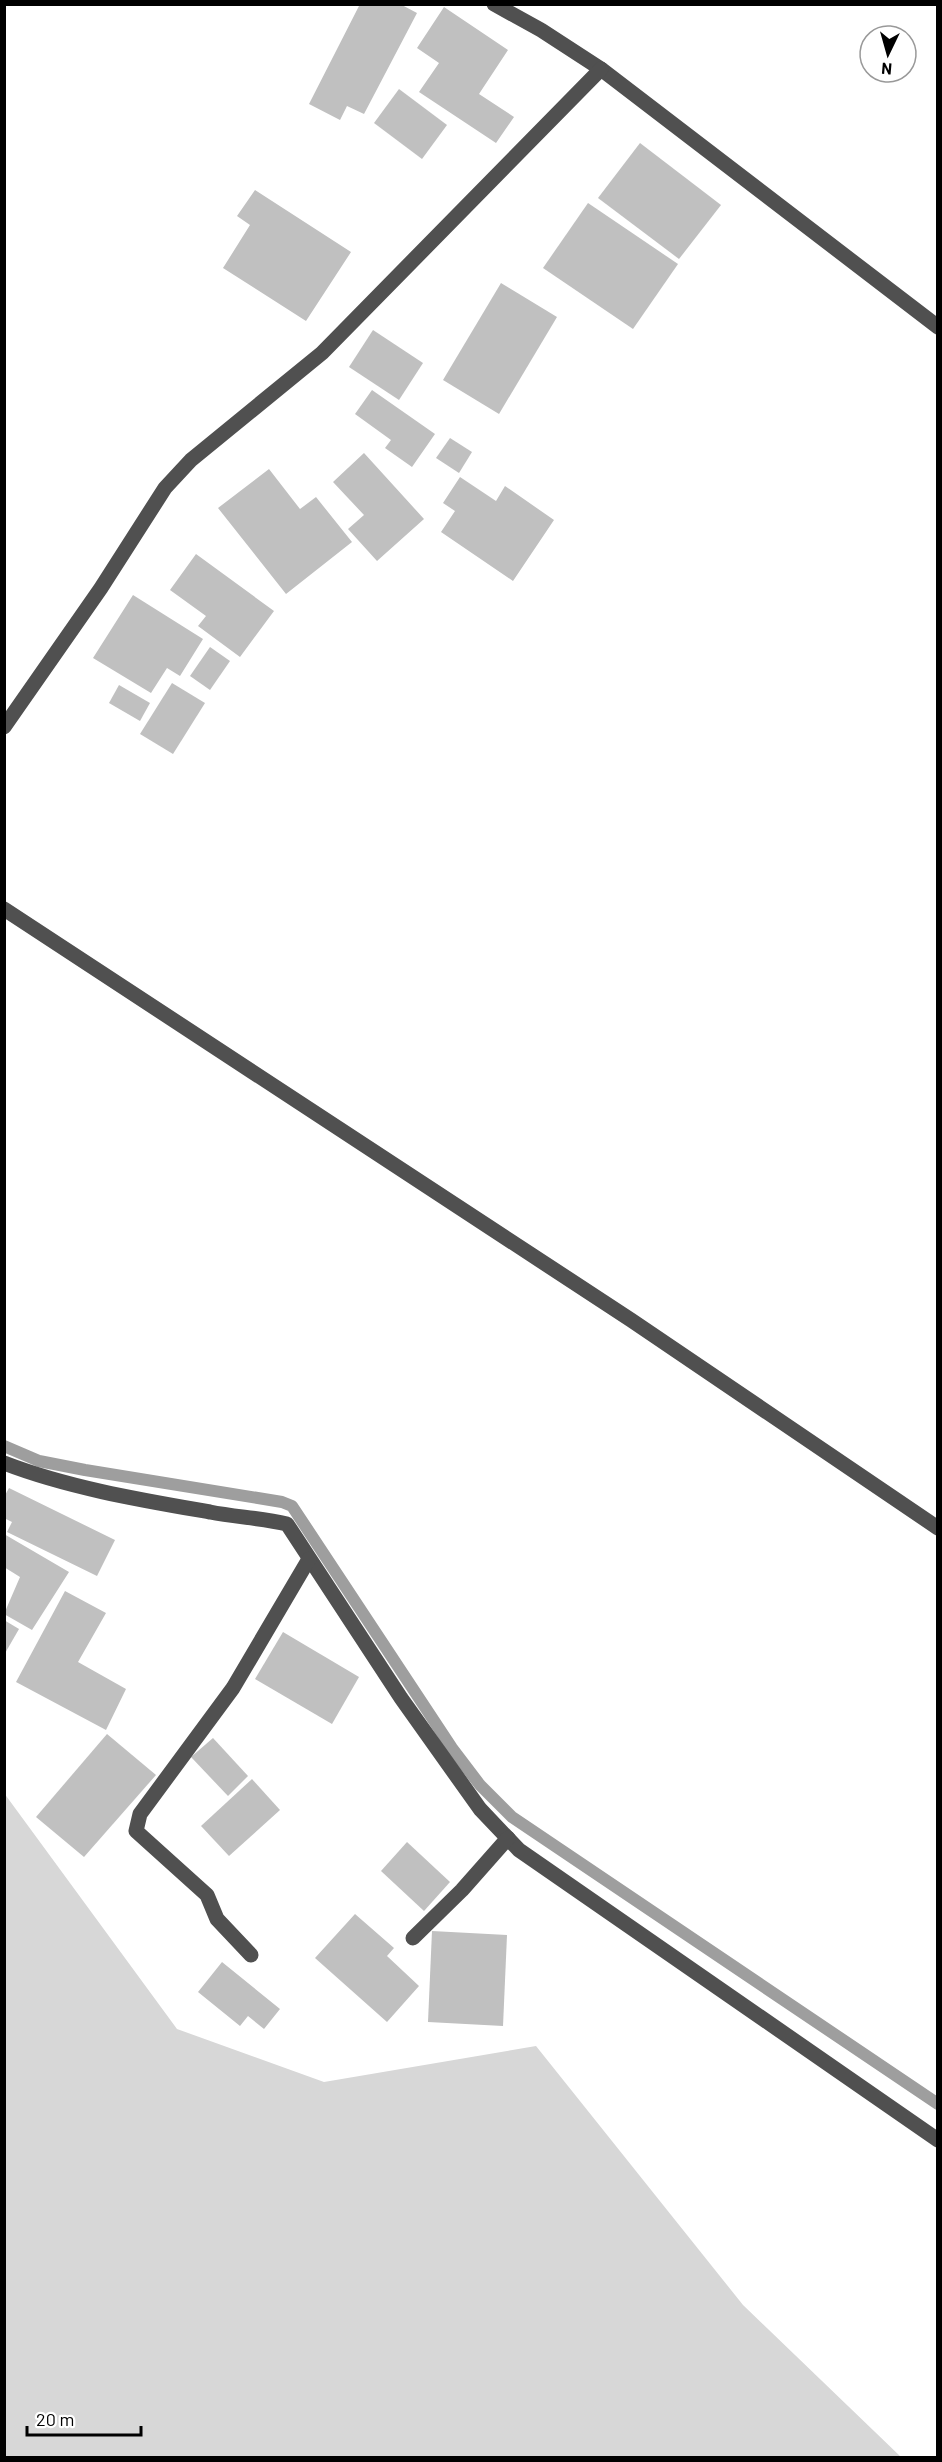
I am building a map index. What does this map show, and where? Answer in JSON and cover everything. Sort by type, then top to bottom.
[{"type":"street","points":[[494,4],[541,30],[601,69],[938,327]]},
{"type":"street","points":[[4,727],[101,588],[165,488],[191,460],[322,353],[601,69]]},
{"type":"street","points":[[4,909],[621,1314],[938,1528]]},
{"type":"street","points":[[4,1463],[41,1477],[211,1512],[287,1524],[473,1800],[508,1838],[529,1856],[938,2140]]},
{"type":"street","points":[[251,1955],[217,1919],[207,1895],[136,1832],[140,1814],[232,1688],[309,1559]]},
{"type":"street","points":[[413,1938],[462,1890],[508,1838]]},
{"type":"shaded area","points":[[4,1793],[177,2029],[324,2082],[536,2046],[743,2305],[901,2457],[5,2457]]},
{"type":"building","points":[[360,4],[400,4],[417,13],[364,114],[347,106],[340,120],[309,104]]},
{"type":"building","points":[[444,7],[508,50],[479,94],[514,117],[496,143],[419,92],[439,63],[417,48]]},
{"type":"building","points":[[399,89],[447,125],[422,159],[374,123]]},
{"type":"building","points":[[640,143],[721,205],[679,259],[598,198]]},
{"type":"building","points":[[255,190],[351,252],[306,321],[223,268],[250,225],[237,216]]},
{"type":"building","points":[[588,203],[678,264],[633,329],[543,268]]},
{"type":"building","points":[[501,283],[557,317],[499,414],[443,380]]},
{"type":"building","points":[[373,330],[423,363],[399,400],[349,367]]},
{"type":"building","points":[[372,390],[435,434],[412,467],[385,448],[391,440],[355,414]]},
{"type":"building","points":[[450,438],[472,452],[459,473],[436,458]]},
{"type":"building","points":[[364,453],[424,519],[377,561],[348,529],[364,515],[333,482]]},
{"type":"building","points":[[269,469],[300,509],[316,497],[352,542],[286,594],[218,508]]},
{"type":"building","points":[[460,477],[496,501],[505,486],[554,520],[513,581],[441,532],[455,511],[443,503]]},
{"type":"building","points":[[196,554],[274,611],[240,657],[198,626],[206,616],[170,590]]},
{"type":"building","points":[[133,595],[203,639],[180,676],[167,668],[151,693],[93,658]]},
{"type":"building","points":[[210,647],[230,661],[210,690],[190,676]]},
{"type":"building","points":[[172,683],[205,703],[173,754],[140,734]]},
{"type":"building","points":[[119,685],[150,703],[140,721],[109,703]]},
{"type":"building","points":[[9,1488],[115,1540],[97,1576],[7,1532],[12,1522],[4,1518],[4,1497]]},
{"type":"building","points":[[4,1534],[69,1572],[32,1630],[4,1614],[20,1577],[4,1567]]},
{"type":"building","points":[[65,1591],[106,1613],[78,1662],[126,1689],[106,1730],[16,1682]]},
{"type":"building","points":[[4,1620],[19,1629],[4,1655]]},
{"type":"building","points":[[283,1632],[359,1677],[332,1724],[255,1679]]},
{"type":"building","points":[[107,1734],[156,1775],[84,1857],[36,1817]]},
{"type":"building","points":[[213,1738],[248,1776],[228,1796],[191,1757]]},
{"type":"building","points":[[252,1779],[280,1810],[229,1856],[201,1826]]},
{"type":"building","points":[[407,1842],[450,1882],[424,1911],[381,1871]]},
{"type":"building","points":[[355,1914],[394,1948],[387,1956],[419,1986],[387,2022],[315,1958]]},
{"type":"building","points":[[432,1931],[507,1935],[503,2026],[428,2022]]},
{"type":"building","points":[[222,1962],[280,2009],[264,2029],[248,2016],[240,2026],[198,1992]]},
{"type":"waterway","points":[[4,1446],[39,1461],[282,1502],[292,1506],[452,1748],[480,1785],[512,1817],[938,2104]]}]
